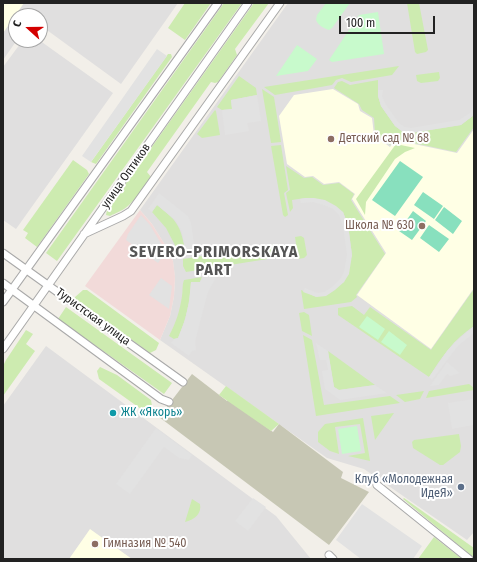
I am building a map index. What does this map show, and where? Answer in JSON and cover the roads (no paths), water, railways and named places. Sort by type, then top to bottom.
[{"type":"street","points":[[3,302],[218,3]]},
{"type":"street","name":"улица Оптиков","points":[[3,348],[248,3]]},
{"type":"street","points":[[84,234],[131,211],[280,3]]},
{"type":"street","name":"Туристская улица","points":[[3,252],[183,382]]},
{"type":"street","name":"Туристская улица","points":[[3,283],[161,399],[169,402]]},
{"type":"street","points":[[377,485],[469,559]]},
{"type":"place","name":"Детский сад № 68","points":[[331,139]]},
{"type":"place","name":"Школа № 630","points":[[422,226]]},
{"type":"place","name":"ЖК «Якорь»","points":[[113,413]]},
{"type":"place","name":"Клуб «Молодежная ИдеЯ»","points":[[461,487]]},
{"type":"place","name":"Гимназия № 540","points":[[95,544]]},
{"type":"district","name":"SEVERO-PRIMORSKAYA PART","points":[[214,262]]}]
